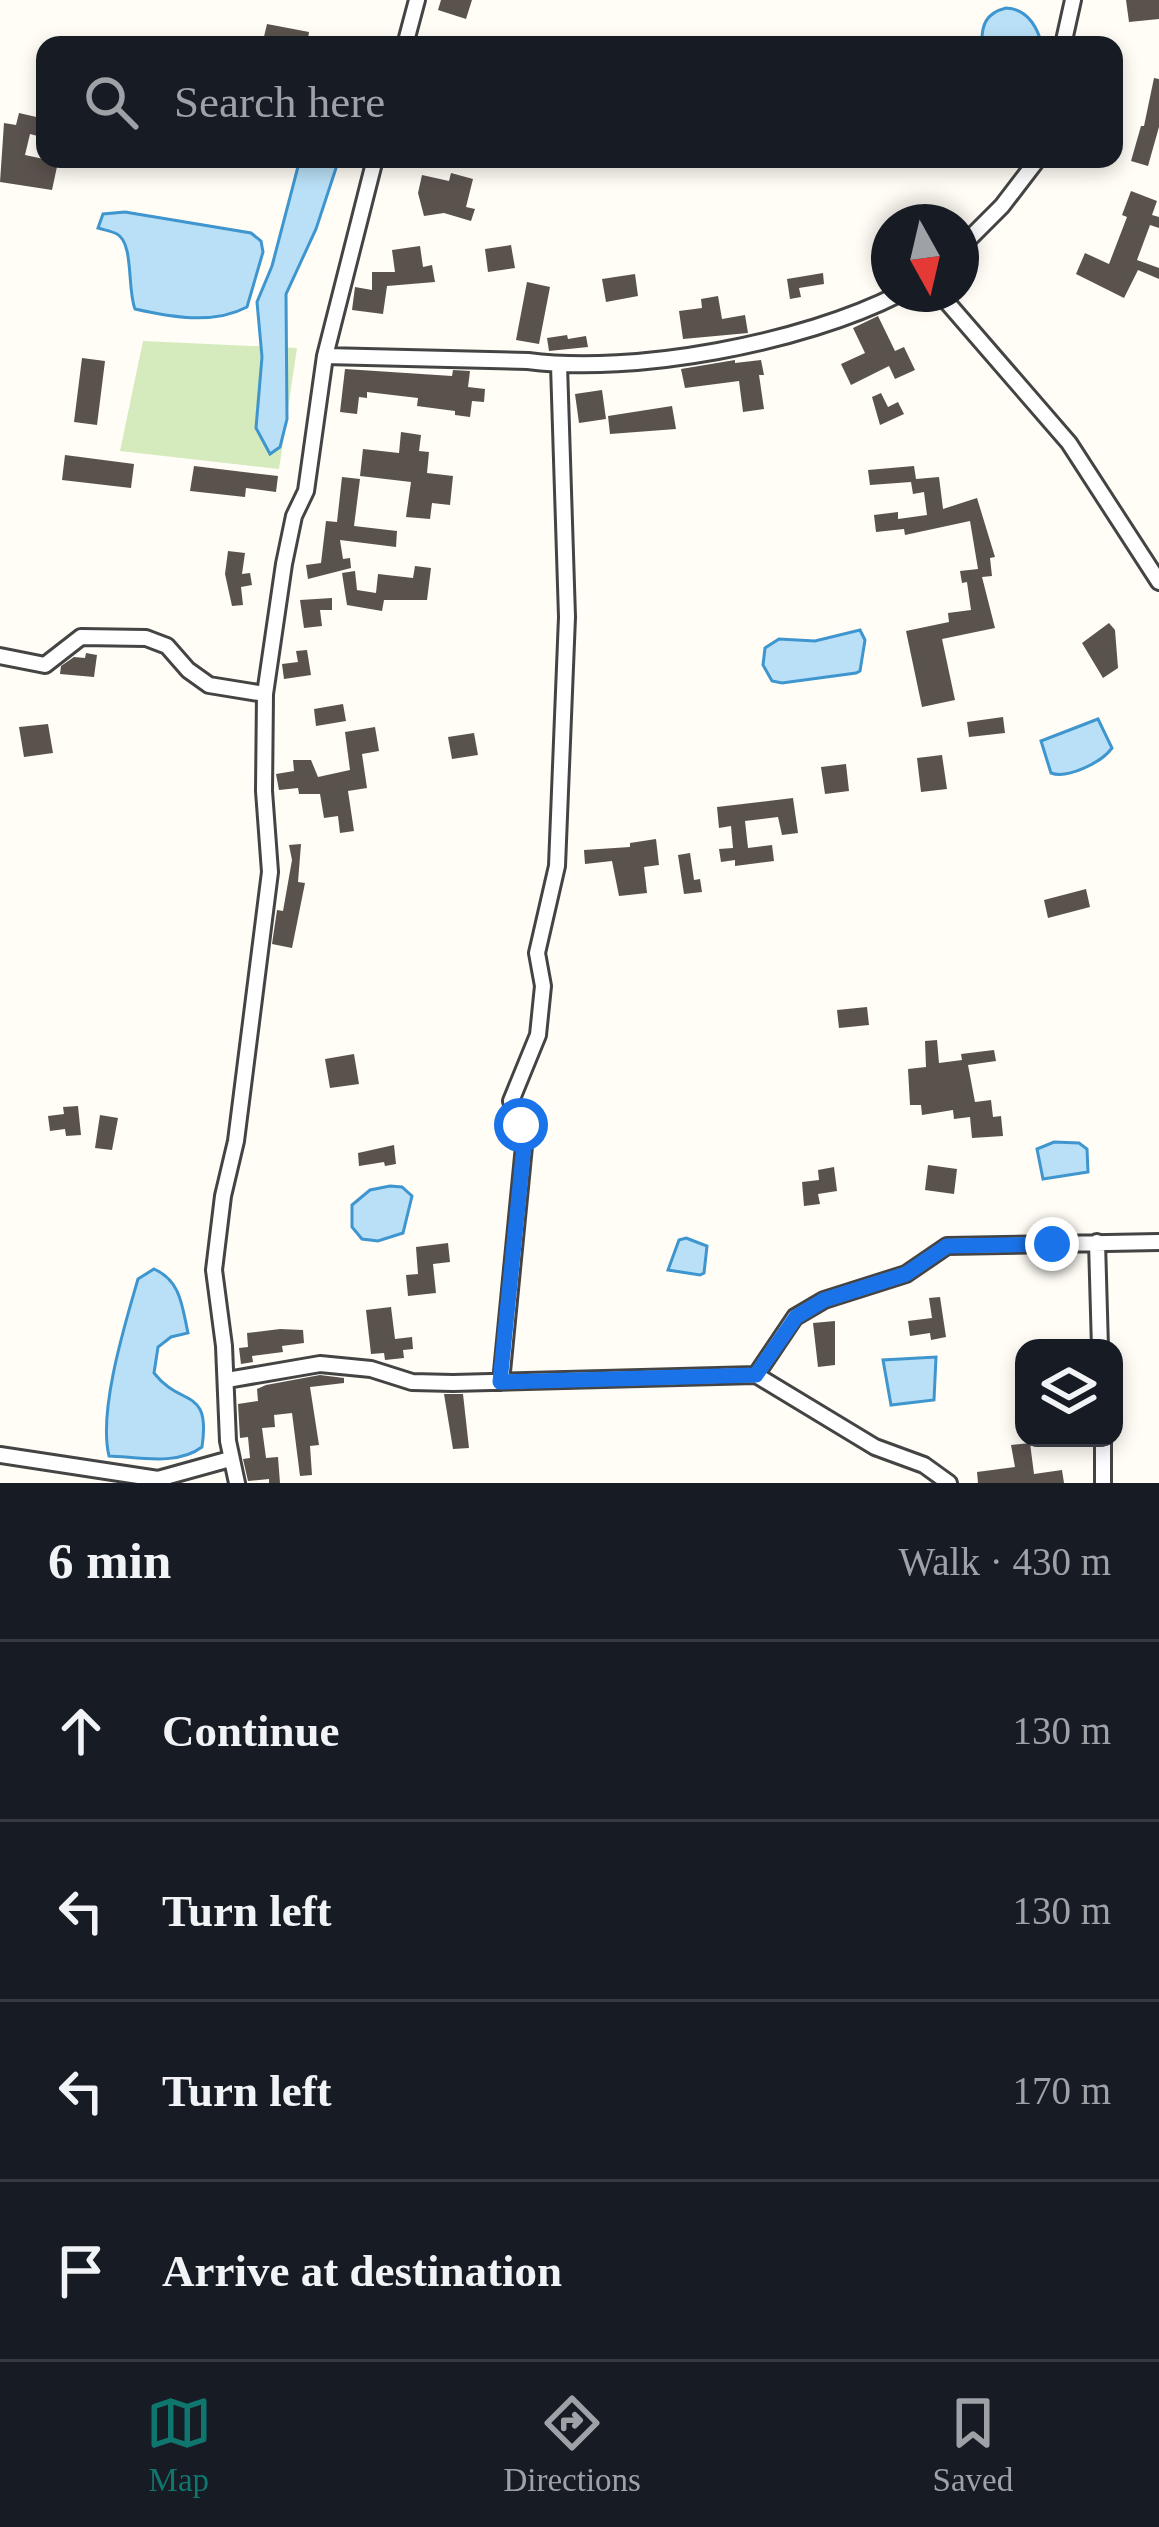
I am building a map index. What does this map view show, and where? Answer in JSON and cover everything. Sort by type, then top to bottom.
[{"type":"street","points":[[407,36],[417,0]]},
{"type":"street","points":[[1066,36],[1073,0]]},
{"type":"street","points":[[237,1483],[230,1459],[227,1380],[214,1270],[236,1141],[270,872],[264,791],[265,694],[284,564],[294,516],[306,491],[325,356],[373,168]]},
{"type":"street","points":[[979,229],[1031,168]]},
{"type":"street","points":[[325,356],[610,363],[724,349],[871,308]]},
{"type":"street","points":[[956,312],[1069,443],[1159,582]]},
{"type":"street","points":[[500,1382],[524,1146],[511,1101],[538,1035],[543,986],[537,953],[557,866],[567,617],[559,365]]},
{"type":"street","points":[[0,656],[45,665],[81,637],[146,638],[167,646],[209,685],[265,694]]},
{"type":"street","points":[[1096,1242],[1100,1339]]},
{"type":"street","points":[[756,1375],[796,1317],[824,1300],[906,1274],[947,1246],[1159,1242]]},
{"type":"street","points":[[227,1380],[320,1364],[371,1369],[412,1382],[756,1375],[875,1447],[924,1465],[949,1483]]},
{"type":"street","points":[[1103,1447],[1103,1483]]},
{"type":"street","points":[[0,1455],[158,1479],[230,1459]]},
{"type":"green space","points":[[143,341],[297,348],[279,469],[120,451]]},
{"type":"water","points":[[1006,8],[1020,12],[1039,36],[983,36],[986,21]]},
{"type":"water","points":[[298,168],[336,168],[316,229],[286,294],[287,419],[280,447],[270,454],[256,428],[262,357],[257,302],[272,266]]},
{"type":"water","points":[[125,212],[251,233],[261,241],[263,252],[247,307],[206,318],[135,309],[126,247],[117,234],[98,228],[103,214]]},
{"type":"water","points":[[860,630],[865,640],[856,673],[782,683],[772,681],[763,665],[765,648],[779,639],[815,641]]},
{"type":"water","points":[[1098,719],[1112,748],[1083,768],[1051,773],[1041,741]]},
{"type":"water","points":[[1054,1142],[1079,1143],[1087,1149],[1088,1172],[1043,1179],[1037,1149]]},
{"type":"water","points":[[402,1187],[412,1196],[403,1233],[378,1241],[362,1239],[352,1227],[352,1205],[370,1190]]},
{"type":"water","points":[[679,1240],[707,1246],[700,1275],[668,1270]]},
{"type":"water","points":[[154,1269],[175,1287],[188,1333],[158,1347],[154,1373],[198,1406],[204,1428],[202,1447],[181,1457],[109,1456],[107,1416],[120,1343],[138,1279]]},
{"type":"water","points":[[936,1357],[934,1400],[891,1405],[883,1360]]},
{"type":"building","points":[[441,0],[472,0],[466,19],[438,10]]},
{"type":"building","points":[[1126,0],[1159,0],[1159,19],[1129,22]]},
{"type":"building","points":[[267,24],[309,32],[308,36],[264,36]]},
{"type":"building","points":[[1154,78],[1159,79],[1159,127],[1148,166],[1131,161]]},
{"type":"building","points":[[19,113],[36,117],[36,136],[30,134],[25,155],[36,157],[36,168],[57,168],[52,190],[0,182],[4,123],[16,125]]},
{"type":"building","points":[[451,173],[473,179],[466,207],[475,209],[471,221],[444,213],[424,216],[418,193],[422,175],[449,181]]},
{"type":"building","points":[[1131,191],[1157,201],[1152,215],[1159,217],[1159,228],[1150,225],[1137,260],[1159,268],[1159,279],[1138,270],[1124,298],[1076,274],[1085,253],[1109,264],[1127,217],[1122,215]]},
{"type":"building","points":[[511,245],[515,268],[488,272],[485,249]]},
{"type":"building","points":[[420,246],[423,267],[432,265],[435,282],[387,286],[383,314],[352,310],[355,287],[372,290],[372,272],[395,272],[392,250]]},
{"type":"building","points":[[823,273],[824,284],[799,288],[801,297],[790,299],[787,279]]},
{"type":"building","points":[[635,274],[638,296],[606,302],[602,279]]},
{"type":"building","points":[[527,282],[550,287],[539,344],[516,340]]},
{"type":"building","points":[[718,296],[722,319],[745,315],[748,333],[683,339],[679,311],[702,308],[701,299]]},
{"type":"building","points":[[878,316],[895,351],[904,347],[915,370],[895,379],[889,366],[851,385],[841,364],[865,353],[853,328]]},
{"type":"building","points":[[567,335],[568,339],[586,336],[588,347],[549,351],[547,338]]},
{"type":"building","points":[[82,358],[105,361],[97,425],[74,422]]},
{"type":"building","points":[[761,360],[764,409],[743,412],[739,381],[685,388],[681,369]]},
{"type":"building","points":[[345,369],[452,376],[453,370],[470,371],[468,387],[485,389],[484,402],[472,401],[470,417],[417,406],[418,398],[367,392],[367,398],[359,397],[357,414],[340,412]]},
{"type":"building","points":[[602,390],[606,419],[579,423],[575,394]]},
{"type":"building","points":[[881,393],[888,407],[898,402],[904,414],[880,425],[872,397]]},
{"type":"building","points":[[672,406],[676,429],[610,434],[608,416]]},
{"type":"building","points":[[401,432],[421,435],[419,451],[429,452],[427,473],[453,476],[450,505],[432,503],[430,519],[406,517],[411,482],[360,476],[363,449],[399,453]]},
{"type":"building","points":[[65,455],[134,464],[131,488],[62,480]]},
{"type":"building","points":[[194,466],[278,476],[276,492],[246,488],[245,497],[190,491]]},
{"type":"building","points":[[914,466],[916,479],[939,477],[943,509],[977,498],[995,557],[990,558],[992,576],[982,577],[995,628],[942,639],[955,700],[922,707],[906,631],[949,622],[948,613],[971,610],[967,582],[962,583],[960,571],[978,569],[970,521],[905,535],[904,529],[876,532],[874,515],[898,512],[898,519],[927,515],[924,492],[913,494],[911,482],[870,485],[868,470]]},
{"type":"building","points":[[342,477],[360,479],[354,526],[397,531],[396,547],[340,540],[343,559],[350,558],[351,568],[308,579],[306,565],[321,563],[326,521],[337,522]]},
{"type":"building","points":[[228,551],[245,553],[242,574],[250,573],[252,585],[241,587],[243,605],[232,606],[225,574]]},
{"type":"building","points":[[415,566],[431,568],[427,600],[384,600],[382,611],[347,605],[342,573],[355,571],[357,590],[376,593],[378,574],[413,578]]},
{"type":"building","points":[[332,598],[332,610],[320,610],[322,626],[304,628],[300,600]]},
{"type":"building","points":[[1109,623],[1115,630],[1118,668],[1103,678],[1082,643]]},
{"type":"building","points":[[307,650],[311,675],[284,679],[282,664],[298,662],[296,651]]},
{"type":"building","points":[[86,653],[97,655],[94,677],[60,674],[61,666],[74,657],[85,658]]},
{"type":"building","points":[[343,704],[346,721],[316,726],[314,709]]},
{"type":"building","points":[[1003,717],[1005,733],[969,737],[967,722]]},
{"type":"building","points":[[48,724],[53,753],[24,757],[19,727]]},
{"type":"building","points":[[375,727],[379,751],[362,754],[367,788],[348,791],[354,831],[340,833],[338,816],[324,818],[320,794],[299,794],[298,788],[279,790],[276,774],[294,771],[293,760],[311,760],[318,777],[350,770],[345,732]]},
{"type":"building","points":[[474,733],[478,755],[452,759],[448,737]]},
{"type":"building","points":[[942,755],[947,789],[921,792],[917,758]]},
{"type":"building","points":[[846,764],[849,791],[825,794],[821,767]]},
{"type":"building","points":[[793,798],[798,833],[782,835],[778,817],[745,821],[748,848],[772,845],[774,861],[735,866],[735,860],[721,862],[719,849],[733,848],[731,826],[719,828],[717,807]]},
{"type":"building","points":[[656,839],[659,865],[644,867],[647,893],[619,896],[612,861],[585,864],[584,850],[630,847],[630,843]]},
{"type":"building","points":[[301,844],[298,882],[305,883],[292,948],[272,944],[292,860],[289,845]]},
{"type":"building","points":[[690,853],[694,880],[700,879],[702,892],[684,894],[678,855]]},
{"type":"building","points":[[1086,889],[1090,907],[1048,918],[1044,900]]},
{"type":"building","points":[[867,1007],[869,1025],[839,1028],[837,1010]]},
{"type":"building","points":[[937,1040],[939,1063],[962,1060],[961,1054],[994,1050],[996,1061],[968,1065],[975,1102],[991,1100],[993,1117],[1001,1116],[1003,1136],[972,1138],[970,1117],[954,1119],[953,1110],[922,1115],[921,1105],[910,1105],[908,1069],[926,1067],[925,1041]]},
{"type":"building","points":[[354,1054],[359,1084],[330,1088],[325,1059]]},
{"type":"building","points":[[78,1106],[81,1135],[66,1136],[65,1129],[50,1131],[48,1116],[64,1114],[63,1107]]},
{"type":"building","points":[[100,1115],[118,1118],[112,1150],[95,1148]]},
{"type":"building","points":[[394,1145],[396,1164],[359,1166],[358,1153]]},
{"type":"building","points":[[928,1165],[957,1169],[954,1194],[925,1190]]},
{"type":"building","points":[[834,1167],[837,1191],[818,1194],[820,1204],[804,1206],[802,1182],[819,1180],[818,1170]]},
{"type":"building","points":[[448,1243],[450,1262],[433,1264],[436,1293],[408,1296],[406,1275],[418,1274],[416,1247]]},
{"type":"building","points":[[940,1297],[946,1337],[910,1336],[908,1321],[932,1318],[929,1298]]},
{"type":"building","points":[[391,1307],[395,1339],[412,1337],[413,1349],[403,1350],[404,1358],[385,1360],[384,1353],[371,1354],[366,1310]]},
{"type":"building","points":[[835,1321],[835,1365],[818,1367],[813,1323]]},
{"type":"building","points":[[303,1330],[304,1343],[282,1346],[283,1352],[252,1356],[253,1362],[241,1364],[239,1348],[248,1347],[247,1333]]},
{"type":"building","points":[[320,1375],[344,1378],[344,1383],[310,1387],[319,1445],[310,1446],[312,1475],[300,1476],[292,1413],[274,1415],[275,1427],[262,1428],[266,1458],[278,1457],[280,1483],[248,1481],[243,1459],[250,1458],[248,1437],[240,1438],[238,1404],[258,1401],[257,1389],[266,1385]]},
{"type":"building","points":[[444,1394],[463,1394],[469,1448],[453,1449]]},
{"type":"building","points":[[1011,1445],[1031,1447],[1034,1474],[1062,1470],[1064,1483],[978,1483],[977,1472],[1015,1467]]},
{"type":"route","points":[[521,1125],[524,1146],[500,1382],[756,1375],[796,1317],[824,1300],[906,1274],[947,1246],[1052,1244]]}]
